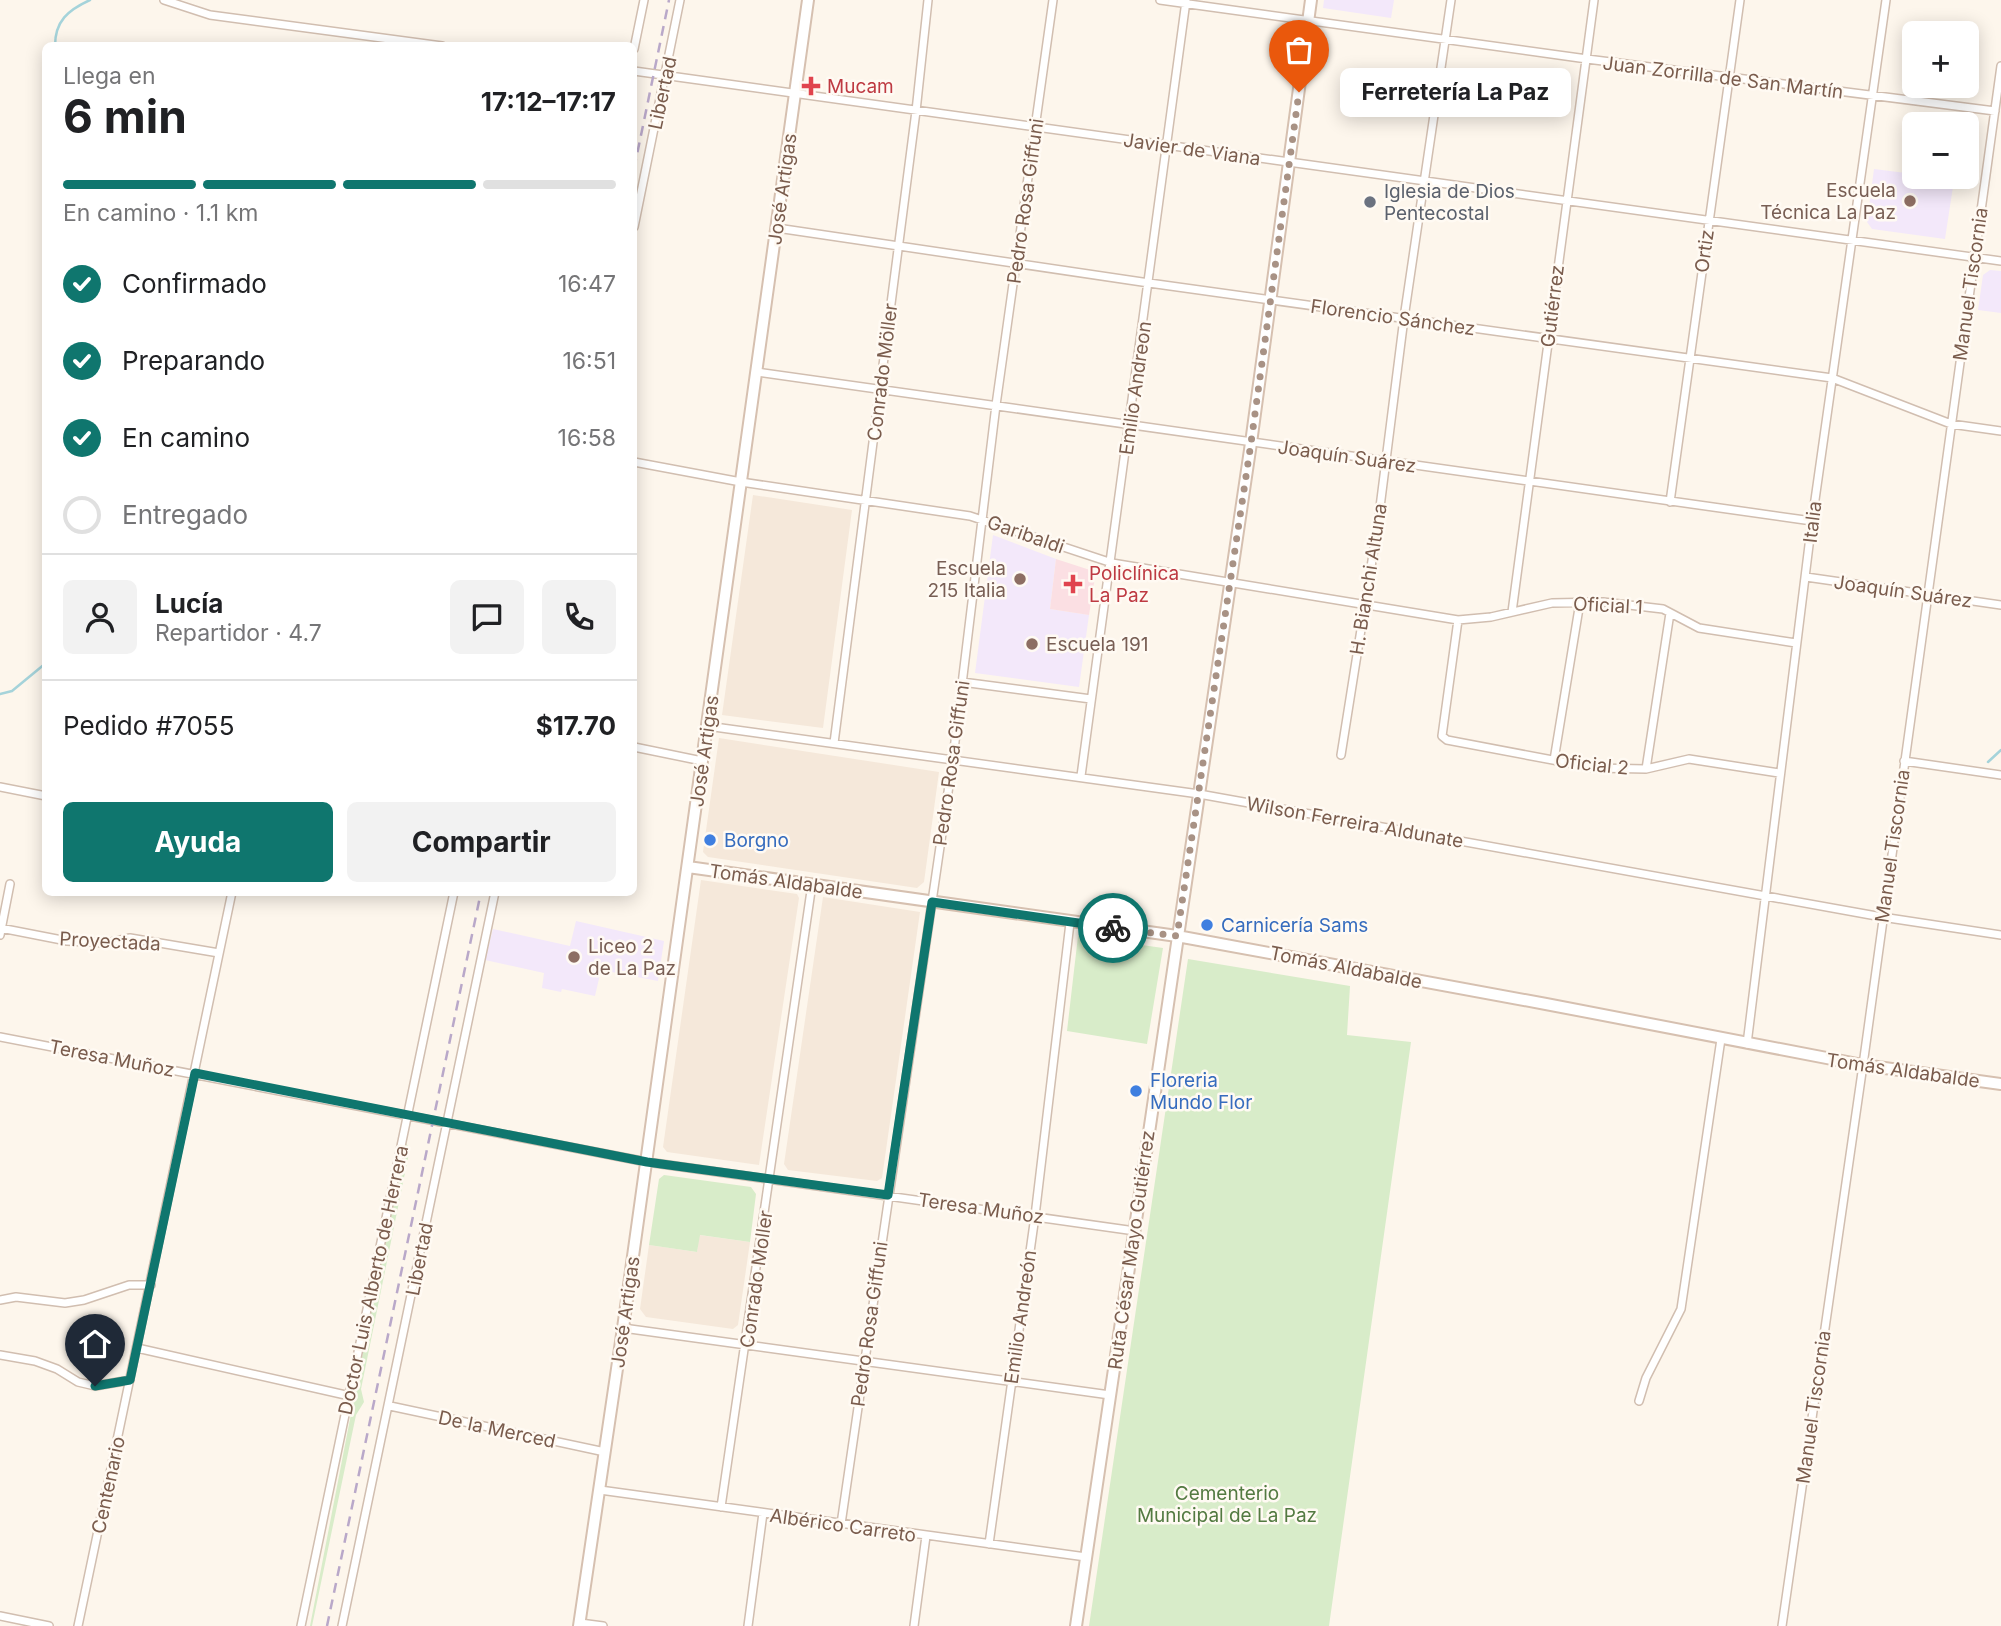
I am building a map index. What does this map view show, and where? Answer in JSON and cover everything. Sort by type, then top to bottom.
[{"type":"street","points":[[164,0],[209,15],[397,42]]},
{"type":"street","points":[[635,42],[644,0]]},
{"type":"street","name":"Libertad","points":[[637,212],[680,0]]},
{"type":"street","name":"José Artigas","points":[[580,1624],[647,1162],[808,0]]},
{"type":"street","name":"Conrado Möller","points":[[834,743],[899,246],[928,0]]},
{"type":"street","name":"Pedro Rosa Giffuni","points":[[841,1524],[953,758],[996,405],[1054,0]]},
{"type":"street","name":"Juan Zorrilla de San Martín","points":[[1160,0],[1728,78],[1995,111]]},
{"type":"street","name":"Ruta César Mayo Gutiérrez","points":[[1076,1626],[1251,443],[1311,0]]},
{"type":"street","name":"H. Bianchi Altuna","points":[[1340,755],[1365,603],[1423,180],[1451,0]]},
{"type":"street","name":"Gutiérrez","points":[[1512,612],[1594,0]]},
{"type":"street","name":"Ortiz","points":[[1670,502],[1740,0]]},
{"type":"street","name":"Italia","points":[[1747,1044],[1812,521],[1886,0]]},
{"type":"street","name":"Emilio Andreon","points":[[1081,776],[1186,2]]},
{"type":"street","name":"Manuel Tiscornia","points":[[1782,1626],[1863,1065],[2001,66]]},
{"type":"street","name":"Javier de Viana","points":[[637,71],[2001,261]]},
{"type":"street","points":[[1990,143],[2001,145]]},
{"type":"street","name":"Florencio Sánchez","points":[[777,228],[1832,378],[1951,424],[2001,431]]},
{"type":"street","name":"Joaquín Suárez","points":[[757,372],[1812,521]]},
{"type":"street","name":"Garibaldi","points":[[637,462],[741,482],[981,519],[1111,563],[1458,620]]},
{"type":"street","name":"Joaquín Suárez","points":[[1806,577],[2001,606]]},
{"type":"street","name":"Oficial 1","points":[[1458,620],[1552,603],[1603,602],[1643,605],[1670,613],[1699,628],[1796,643]]},
{"type":"street","points":[[1554,760],[1580,603]]},
{"type":"street","points":[[1646,769],[1670,613]]},
{"type":"street","name":"Oficial 2","points":[[1458,620],[1442,736],[1447,740],[1595,768],[1646,769],[1689,759],[1779,774]]},
{"type":"street","points":[[962,682],[1091,699]]},
{"type":"street","name":"Wilson Ferreira Aldunate","points":[[707,726],[1199,794],[1882,917],[2001,934]]},
{"type":"street","points":[[637,748],[702,761]]},
{"type":"street","points":[[1904,761],[2001,775]]},
{"type":"street","points":[[0,787],[42,794]]},
{"type":"street","name":"Tomás Aldabalde","points":[[688,867],[1177,936],[1863,1065],[2001,1084]]},
{"type":"street","points":[[1,931],[10,884]]},
{"type":"street","name":"Conrado Moller","points":[[721,1507],[812,884]]},
{"type":"street","name":"Centenario","points":[[78,1626],[231,896]]},
{"type":"street","name":"Doctor Luis Alberto de Herrera","points":[[302,1626],[453,896]]},
{"type":"street","name":"Libertad","points":[[342,1626],[390,1406],[445,1124],[494,896]]},
{"type":"street","name":"Emilio Andreón","points":[[989,1544],[1035,1216],[1070,923]]},
{"type":"street","name":"Proyectada","points":[[1,931],[68,941],[107,943],[130,938],[219,953]]},
{"type":"street","name":"Teresa Muñoz","points":[[0,1037],[647,1162],[1135,1231]]},
{"type":"street","points":[[1639,1401],[1646,1378],[1681,1309],[1721,1039]]},
{"type":"street","points":[[0,1300],[16,1297],[65,1303],[129,1286],[151,1285]]},
{"type":"street","points":[[623,1328],[864,1359],[1110,1395]]},
{"type":"street","points":[[137,1348],[350,1396]]},
{"type":"street","points":[[0,1355],[35,1361],[57,1369],[78,1382],[95,1386],[130,1380]]},
{"type":"street","name":"De la Merced","points":[[390,1406],[605,1452]]},
{"type":"street","name":"Albérico Carreto","points":[[600,1490],[1086,1557]]},
{"type":"street","points":[[748,1626],[763,1513]]},
{"type":"street","points":[[914,1626],[926,1536]]},
{"type":"street","points":[[0,1616],[48,1626]]},
{"type":"street","points":[[580,1624],[603,1626]]},
{"type":"shaded area","points":[[1324,0],[1394,0],[1391,18],[1323,8]]},
{"type":"shaded area","name":"Escuela Técnica La Paz","points":[[1874,169],[1902,172],[1902,189],[1953,189],[1945,239],[1872,229],[1867,222]]},
{"type":"shaded area","points":[[1990,270],[2001,271],[2001,313],[1978,310],[1983,275]]},
{"type":"shaded area","points":[[753,495],[852,510],[823,728],[722,715]]},
{"type":"shaded area","name":"Escuela 191","points":[[993,535],[1056,559],[1050,609],[1089,615],[1079,687],[975,673]]},
{"type":"shaded area","name":"Policlínica La Paz","points":[[1056,559],[1090,570],[1095,577],[1089,615],[1050,609]]},
{"type":"shaded area","points":[[719,738],[939,772],[924,882],[917,888],[708,857],[703,852]]},
{"type":"shaded area","points":[[701,880],[797,894],[799,898],[759,1165],[667,1152],[663,1147]]},
{"type":"shaded area","points":[[823,897],[920,912],[882,1178],[877,1181],[788,1170],[784,1164]]},
{"type":"shaded area","name":"Liceo 2 de La Paz","points":[[576,921],[664,941],[658,981],[601,970],[595,996],[562,989],[561,992],[542,988],[544,973],[485,960],[493,929],[570,946]]},
{"type":"shaded area","points":[[699,1235],[750,1242],[738,1325],[733,1329],[646,1317],[640,1309],[649,1245],[697,1252]]},
{"type":"green space","points":[[1078,936],[1163,948],[1147,1044],[1067,1031]]},
{"type":"green space","name":"Cementerio Municipal de La Paz","points":[[1188,959],[1350,986],[1347,1035],[1411,1042],[1329,1626],[1089,1626]]},
{"type":"green space","points":[[406,1143],[409,1148],[408,1158],[361,1389],[364,1402],[356,1415],[310,1626],[403,1145]]},
{"type":"green space","points":[[664,1175],[751,1187],[756,1194],[750,1242],[700,1235],[697,1252],[649,1245],[659,1179]]},
{"type":"waterway","points":[[55,42],[57,30],[64,17],[90,0]]},
{"type":"waterway","points":[[0,694],[12,691],[42,666]]},
{"type":"waterway","points":[[1988,762],[2001,750]]},
{"type":"railway","points":[[637,155],[669,0]]},
{"type":"railway","points":[[327,1626],[480,896]]},
{"type":"way so far","points":[[1113,928],[1177,936],[1251,443],[1299,92]]},
{"type":"place","name":"Mucam","points":[[811,86]]},
{"type":"place","name":"Ferretería La Paz","points":[[1299,92]]},
{"type":"place","name":"Escuela Técnica La Paz","points":[[1910,201]]},
{"type":"place","name":"Iglesia de Dios Pentecostal","points":[[1370,202]]},
{"type":"place","name":"Escuela 215 Italia","points":[[1020,579]]},
{"type":"place","name":"Policlínica La Paz","points":[[1073,584]]},
{"type":"place","name":"Escuela 191","points":[[1032,644]]},
{"type":"place","name":"Borgno","points":[[710,840]]},
{"type":"place","name":"Carnicería Sams","points":[[1207,925]]},
{"type":"place","name":"Liceo 2 de La Paz","points":[[574,957]]},
{"type":"place","name":"Floreria Mundo Flor","points":[[1136,1091]]},
{"type":"route","points":[[95,1386],[130,1380],[195,1073],[647,1162],[888,1195],[932,902],[1113,928]]}]
